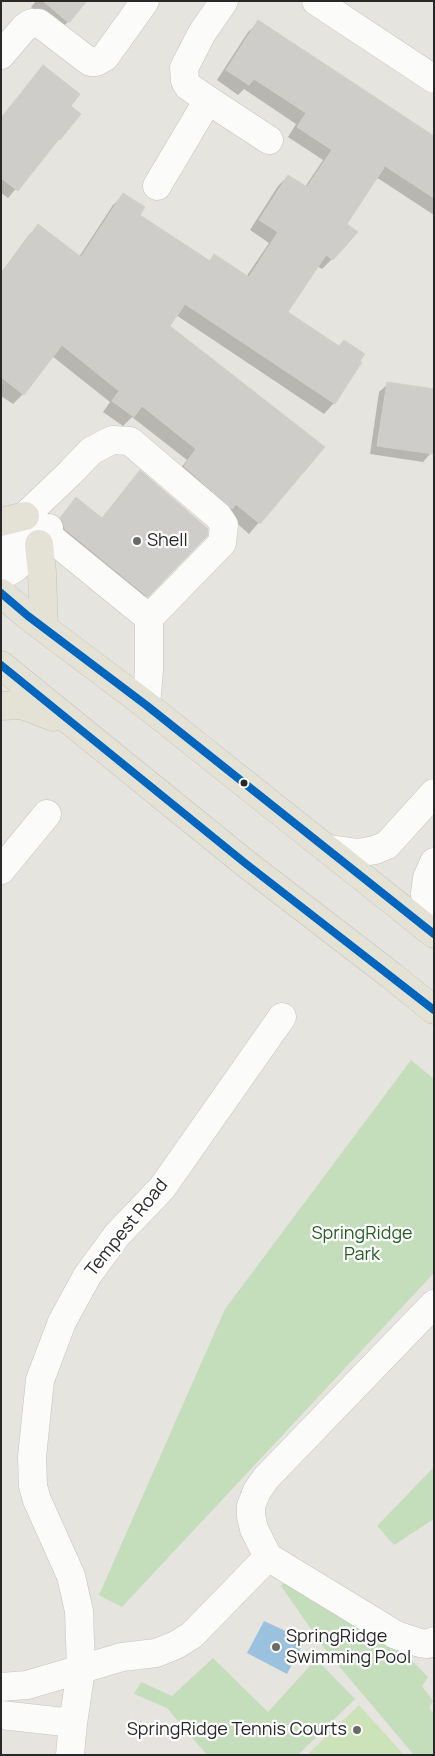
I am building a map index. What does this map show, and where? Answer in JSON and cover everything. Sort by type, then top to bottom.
[{"type":"main road","points":[[43,539],[44,628]]},
{"type":"main road","points":[[1,593],[433,933]]},
{"type":"main road","points":[[1,665],[246,863],[434,1010]]},
{"type":"main road","points":[[1,706],[22,704],[79,729]]},
{"type":"street","points":[[1,55],[24,28],[31,23],[39,23],[90,62],[96,62],[105,57],[145,1]]},
{"type":"street","points":[[224,1],[202,34],[184,68],[184,75],[188,86],[269,140]]},
{"type":"street","points":[[316,1],[434,79]]},
{"type":"street","points":[[157,186],[208,100]]},
{"type":"street","points":[[1,553],[13,519],[70,474],[91,451],[112,440],[130,441],[218,516],[224,526],[222,543],[149,618],[149,670],[146,706]]},
{"type":"street","points":[[1,576],[15,568],[43,539],[70,474]]},
{"type":"street","points":[[43,539],[149,618]]},
{"type":"street","points":[[329,850],[358,853],[375,850],[387,845],[434,793]]},
{"type":"street","points":[[1,870],[47,814]]},
{"type":"street","points":[[433,933],[426,910],[424,893],[427,878],[434,862]]},
{"type":"street","name":"Tempest Road","points":[[70,1755],[81,1670],[78,1611],[72,1576],[37,1500],[33,1486],[32,1458],[36,1401],[44,1365],[62,1322],[87,1276],[117,1235],[162,1188],[282,1017]]},
{"type":"street","points":[[434,1304],[266,1478],[257,1491],[251,1506],[254,1529],[268,1557],[396,1635],[420,1643],[428,1644],[434,1642]]},
{"type":"street","points":[[1,1687],[27,1684],[122,1657],[156,1653],[176,1646],[192,1635],[268,1557]]},
{"type":"street","points":[[1,1715],[73,1723]]},
{"type":"green space","name":"SpringRidge Park","points":[[411,1060],[434,1079],[434,1273],[122,1607],[99,1595],[225,1309]]},
{"type":"green space","points":[[434,1467],[434,1519],[394,1545],[377,1526]]},
{"type":"green space","points":[[287,1579],[406,1655],[428,1677],[422,1686],[433,1701],[429,1708],[434,1713],[433,1755],[414,1755],[327,1652],[281,1586]]},
{"type":"green space","points":[[213,1658],[268,1712],[316,1659],[355,1699],[298,1755],[207,1755],[167,1708],[134,1694],[141,1682],[172,1696]]},
{"type":"green space","name":"SpringRidge Tennis Courts","points":[[359,1705],[404,1755],[307,1755]]},
{"type":"water","name":"SpringRidge Swimming Pool","points":[[264,1621],[305,1640],[287,1674],[247,1653]]},
{"type":"building","points":[[43,1],[87,1],[69,23]]},
{"type":"building","points":[[258,20],[434,136],[434,198],[385,166],[347,224],[358,232],[333,260],[326,255],[288,312],[339,346],[344,340],[365,354],[360,361],[362,362],[335,404],[185,304],[170,326],[325,447],[260,524],[236,504],[232,509],[184,466],[196,449],[142,406],[134,417],[112,401],[119,391],[62,345],[24,395],[1,377],[1,274],[38,224],[81,257],[123,193],[145,207],[140,215],[210,261],[214,254],[249,277],[278,232],[259,220],[288,175],[307,187],[332,150],[297,127],[306,113],[254,79],[249,85],[226,70]]},
{"type":"building","points":[[43,65],[80,94],[71,106],[81,114],[18,191],[1,178],[1,118]]},
{"type":"building","points":[[387,382],[434,389],[434,454],[377,446]]},
{"type":"building","name":"Shell","points":[[140,470],[208,529],[207,536],[148,597],[65,529],[60,518],[76,497],[102,518]]},
{"type":"transit line","points":[[1,593],[28,616],[146,705],[434,934]]},
{"type":"transit line","points":[[1,665],[245,863],[434,1010]]},
{"type":"place","name":"Shell","points":[[137,541]]},
{"type":"place","name":"SpringRidge Swimming Pool","points":[[276,1647]]},
{"type":"place","name":"SpringRidge Tennis Courts","points":[[357,1730]]}]
